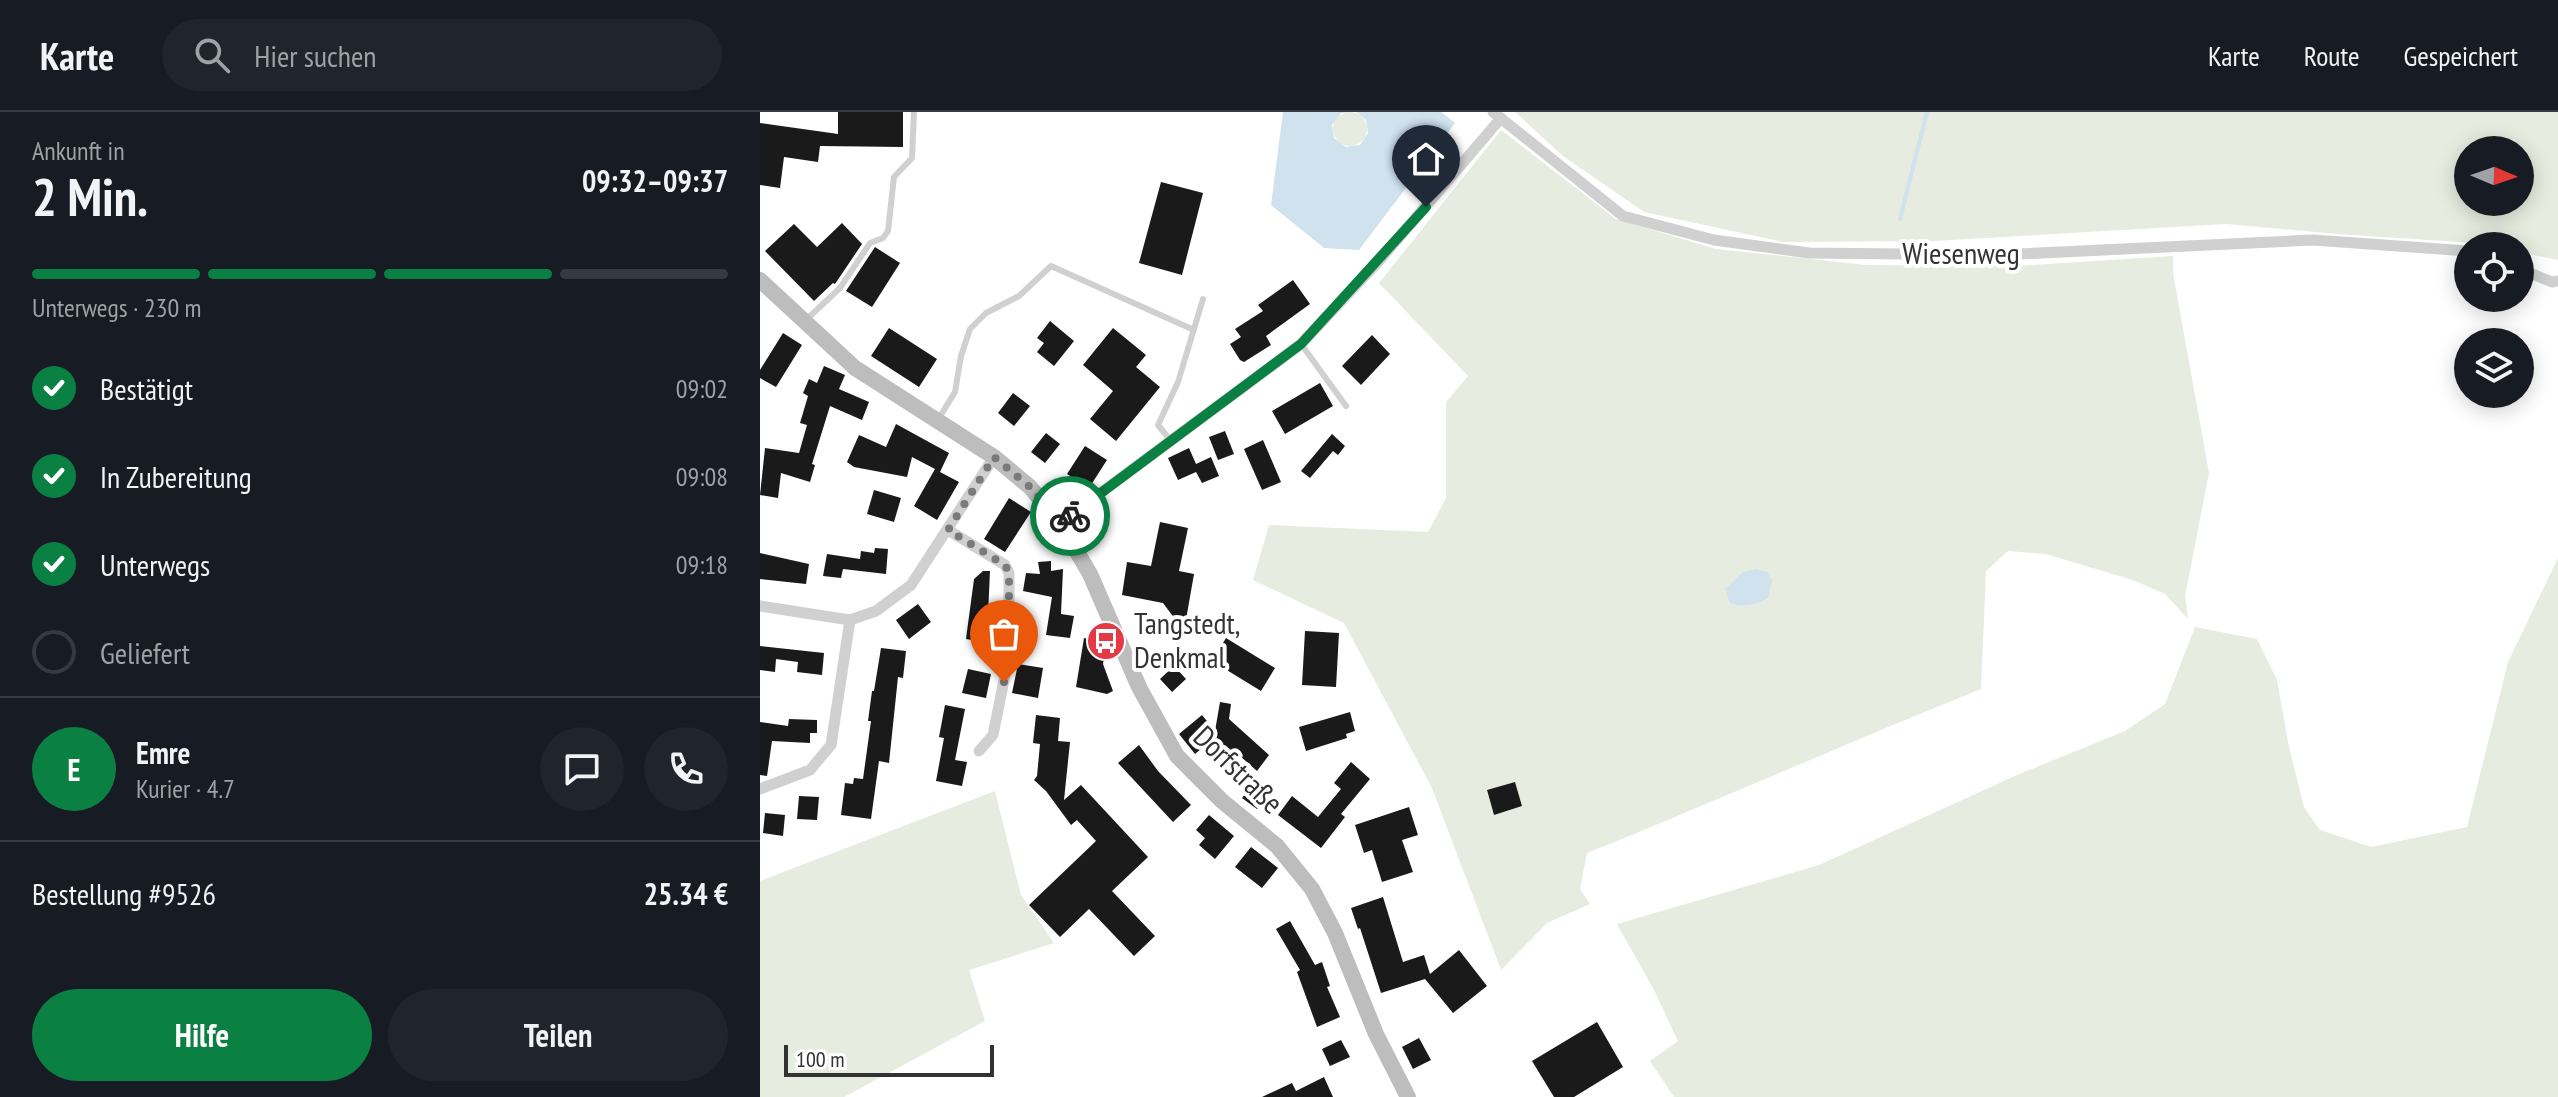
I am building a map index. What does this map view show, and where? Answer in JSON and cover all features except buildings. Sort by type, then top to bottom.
[{"type":"main road","name":"Dorfstraße","points":[[760,280],[855,368],[994,457],[1030,487],[1060,523],[1090,574],[1139,687],[1177,756],[1222,801],[1277,846],[1312,889],[1335,933],[1376,1034],[1408,1097]]},
{"type":"street","name":"Wiesenweg","points":[[1497,115],[1623,216],[1714,240],[1809,253],[1998,255],[2313,240],[2454,250]]},
{"type":"street","points":[[1060,523],[1301,344],[1378,262],[1497,115]]},
{"type":"street","points":[[2534,275],[2552,282],[2558,281]]},
{"type":"street","points":[[760,606],[850,620],[876,611],[911,585],[994,457]]},
{"type":"street","points":[[948,530],[1005,565],[1009,573],[1009,655],[993,735],[979,751]]},
{"type":"street","points":[[760,789],[810,770],[831,745],[850,620]]},
{"type":"lane","points":[[804,322],[840,288],[870,243],[883,238],[888,231],[894,177],[912,158],[914,112]]},
{"type":"lane","points":[[937,421],[955,392],[961,356],[970,329],[977,319],[1019,296],[1051,266],[1194,330]]},
{"type":"lane","points":[[1171,441],[1158,425],[1178,382],[1203,299]]},
{"type":"lane","points":[[1301,344],[1346,406]]},
{"type":"shaded area","points":[[1350,112],[1362,117],[1367,129],[1362,141],[1350,146],[1338,141],[1333,129],[1338,117]]},
{"type":"shaded area","points":[[1515,112],[2558,112],[2558,260],[2534,255],[2534,232],[2454,232],[2454,242],[2226,224],[1934,241],[1783,242],[1644,212],[1563,156]]},
{"type":"shaded area","points":[[1501,130],[1616,219],[1716,249],[1866,265],[2016,266],[2173,256],[2173,273],[2209,473],[2185,596],[2188,619],[2165,594],[2133,580],[2046,554],[2008,551],[1986,571],[1981,689],[1587,853],[1580,889],[1590,904],[1547,923],[1501,970],[1432,788],[1344,623],[1253,580],[1269,525],[1428,532],[1446,498],[1446,402],[1468,376],[1379,283]],"holes":[[[1515,782],[1522,806],[1494,815],[1487,791]]]},
{"type":"shaded area","points":[[2558,558],[2558,1097],[1674,1097],[1650,1061],[1678,1041],[1617,924],[1819,865],[2017,775],[2125,731],[2165,704],[2195,627],[2257,639],[2277,680],[2304,807],[2320,830],[2371,847],[2467,827],[2508,662]]},
{"type":"shaded area","points":[[995,791],[1021,895],[1054,943],[969,970],[985,1021],[844,1097],[760,1097],[760,881]]},
{"type":"water","points":[[1283,112],[1349,112],[1341,113],[1332,125],[1334,138],[1346,147],[1360,145],[1368,133],[1366,120],[1356,112],[1441,112],[1455,123],[1359,250],[1324,248],[1271,205]]},
{"type":"water","points":[[1756,569],[1767,572],[1772,580],[1768,598],[1750,605],[1730,603],[1725,589],[1743,572]]},
{"type":"waterway","points":[[1900,219],[1927,112]]},
{"type":"way so far","points":[[1004,682],[1009,655],[1009,573],[1005,565],[948,530],[994,457],[1030,487],[1060,523],[1070,516]]},
{"type":"place","name":"Tangstedt, Denkmal","points":[[1106,641]]},
{"type":"route","points":[[1070,516],[1301,344],[1426,207]]}]
